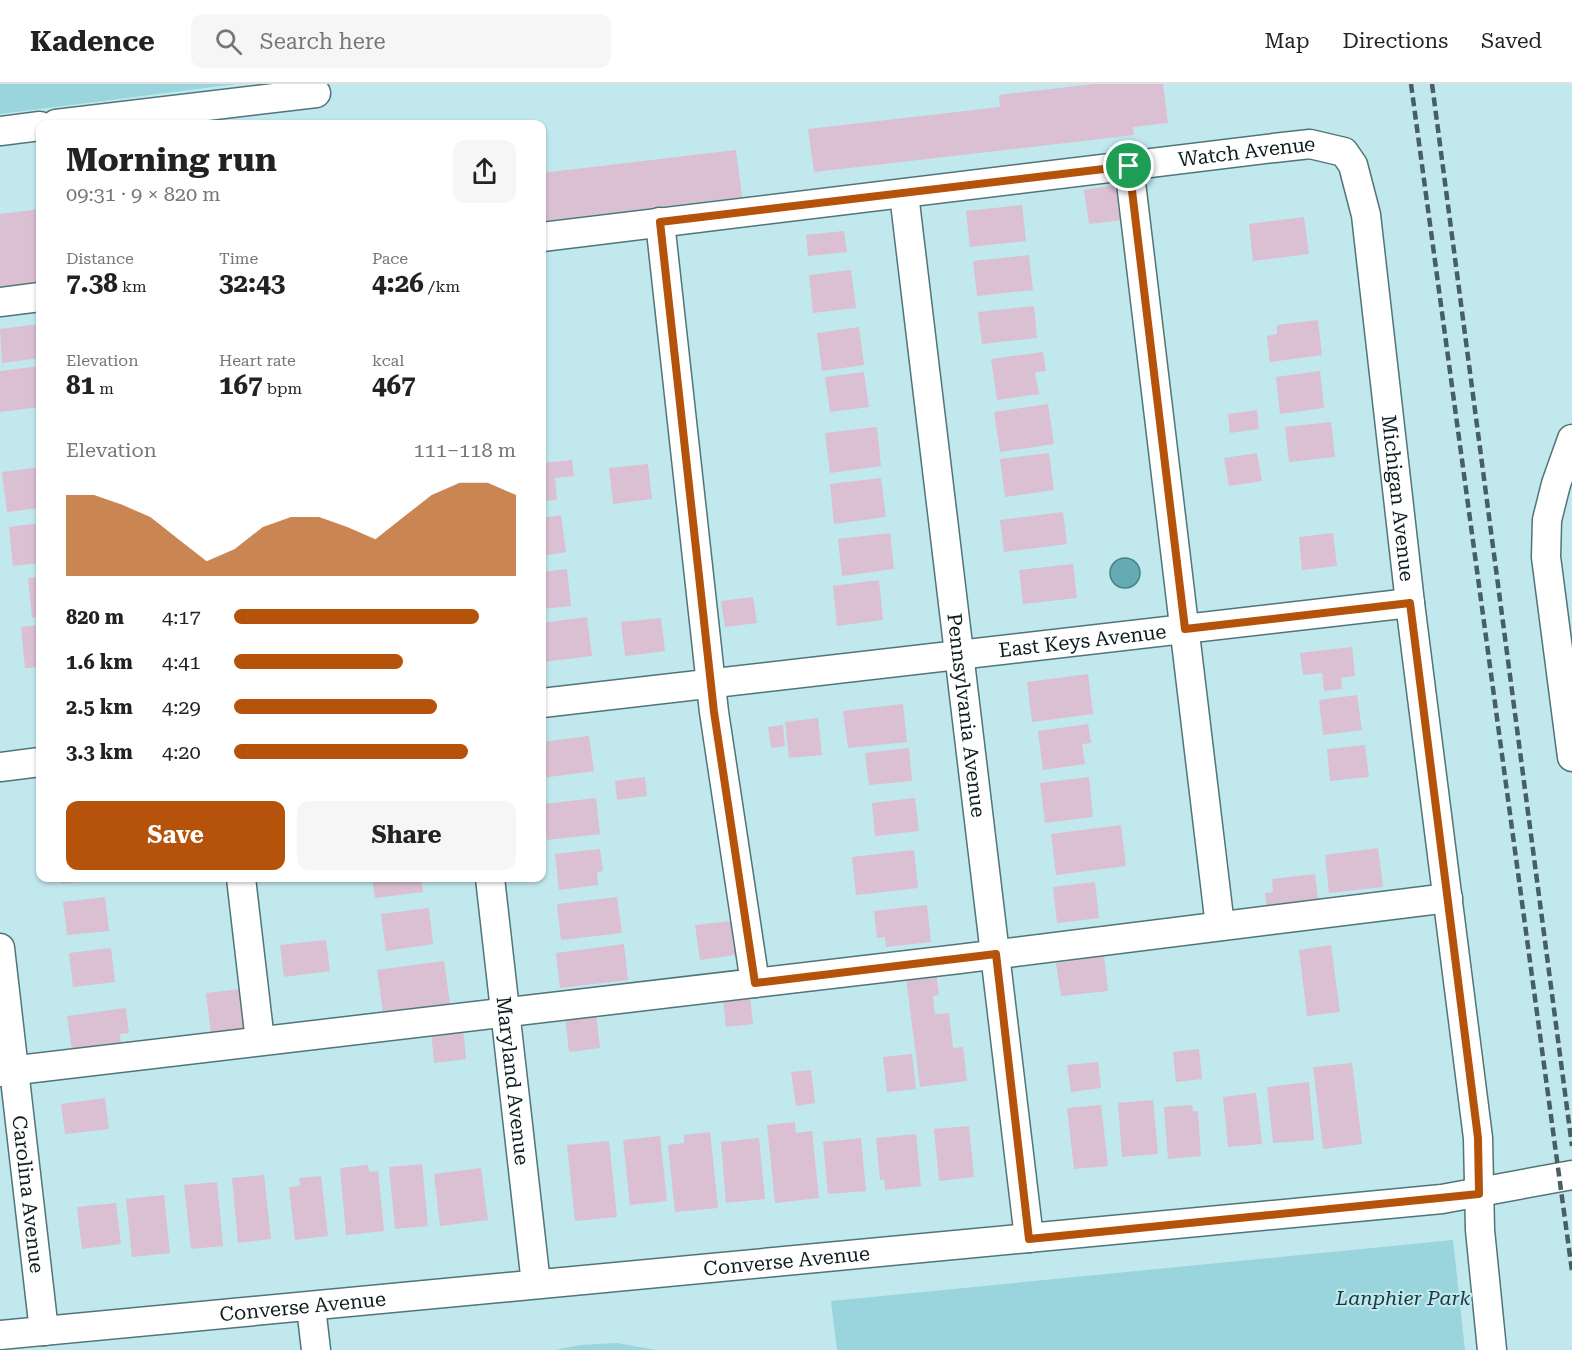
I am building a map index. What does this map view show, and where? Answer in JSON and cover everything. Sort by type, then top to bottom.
[{"type":"street","points":[[90,120],[316,93]]},
{"type":"street","points":[[0,131],[36,126]]},
{"type":"street","name":"Watch Avenue","points":[[546,236],[1310,144],[1344,152]]},
{"type":"street","name":"Michigan Avenue","points":[[1344,152],[1353,165],[1366,215],[1410,603],[1478,1138],[1479,1194],[1492,1350]]},
{"type":"street","points":[[1129,166],[1220,926]]},
{"type":"street","name":"Pennsylvania Avenue","points":[[904,194],[1029,1239]]},
{"type":"street","points":[[660,222],[714,712],[755,983]]},
{"type":"street","points":[[0,302],[36,298]]},
{"type":"street","points":[[1572,440],[1564,483],[1547,520],[1546,557],[1569,707],[1572,757]]},
{"type":"street","name":"East Keys Avenue","points":[[546,703],[1410,603]]},
{"type":"street","points":[[0,767],[36,762]]},
{"type":"street","points":[[241,882],[260,1041]]},
{"type":"street","name":"Maryland Avenue","points":[[490,882],[536,1284]]},
{"type":"street","points":[[7,1072],[506,1014],[1448,898]]},
{"type":"street","name":"Carolina Avenue","points":[[0,948],[7,1072],[44,1331]]},
{"type":"street","name":"Converse Avenue","points":[[0,1335],[1029,1239],[1479,1194],[1572,1175]]},
{"type":"street","points":[[311,1307],[316,1350]]},
{"type":"green space","points":[[0,84],[237,84],[0,114]]},
{"type":"green space","name":"Lanphier Park","points":[[1453,1240],[1465,1350],[837,1350],[831,1301]]},
{"type":"green space","points":[[617,1343],[656,1350],[555,1350],[580,1345]]},
{"type":"shaded area","points":[[1125,558],[1136,562],[1140,573],[1136,584],[1125,588],[1114,584],[1110,573],[1114,562]]},
{"type":"building","points":[[1094,84],[1163,84],[1168,123],[1133,127],[1134,135],[814,172],[808,129],[1000,107],[999,95]]},
{"type":"building","points":[[736,150],[742,197],[546,221],[546,173]]},
{"type":"building","points":[[1117,185],[1122,220],[1089,224],[1084,190]]},
{"type":"building","points":[[1022,205],[1026,241],[970,247],[966,211]]},
{"type":"building","points":[[36,210],[36,282],[0,287],[0,214]]},
{"type":"building","points":[[1304,217],[1309,254],[1253,261],[1249,224]]},
{"type":"building","points":[[844,231],[847,252],[808,256],[806,235]]},
{"type":"building","points":[[1029,255],[1033,290],[977,296],[973,261]]},
{"type":"building","points":[[851,270],[856,308],[813,313],[809,275]]},
{"type":"building","points":[[1034,306],[1037,338],[982,344],[978,312]]},
{"type":"building","points":[[1318,320],[1322,355],[1270,362],[1267,336],[1277,334],[1277,325]]},
{"type":"building","points":[[36,324],[36,359],[2,363],[0,329]]},
{"type":"building","points":[[859,327],[864,365],[822,371],[817,333]]},
{"type":"building","points":[[1043,352],[1046,371],[1035,372],[1039,394],[997,400],[991,359]]},
{"type":"building","points":[[36,366],[36,408],[0,412],[0,371]]},
{"type":"building","points":[[1320,371],[1324,408],[1280,414],[1276,377]]},
{"type":"building","points":[[864,372],[869,407],[830,412],[825,377]]},
{"type":"building","points":[[1048,404],[1054,444],[1000,452],[994,412]]},
{"type":"building","points":[[1257,410],[1259,429],[1230,433],[1228,414]]},
{"type":"building","points":[[1331,422],[1335,457],[1289,462],[1285,427]]},
{"type":"building","points":[[877,427],[881,466],[830,473],[825,433]]},
{"type":"building","points":[[1049,453],[1054,490],[1005,497],[1000,459]]},
{"type":"building","points":[[1257,453],[1262,481],[1229,486],[1224,458]]},
{"type":"building","points":[[572,460],[574,476],[555,478],[557,500],[546,501],[546,463]]},
{"type":"building","points":[[648,464],[652,499],[613,504],[609,468]]},
{"type":"building","points":[[36,468],[36,508],[7,512],[2,472]]},
{"type":"building","points":[[881,478],[886,517],[834,524],[830,484]]},
{"type":"building","points":[[1063,512],[1067,544],[1004,552],[1000,520]]},
{"type":"building","points":[[561,515],[566,552],[546,555],[546,517]]},
{"type":"building","points":[[36,524],[36,563],[13,566],[9,527]]},
{"type":"building","points":[[890,533],[894,569],[842,576],[838,539]]},
{"type":"building","points":[[1333,533],[1337,566],[1302,570],[1299,537]]},
{"type":"building","points":[[1073,564],[1077,598],[1023,604],[1019,570]]},
{"type":"building","points":[[567,569],[571,606],[546,609],[546,572]]},
{"type":"building","points":[[36,577],[36,618],[32,618],[28,578]]},
{"type":"building","points":[[879,580],[883,620],[837,626],[833,586]]},
{"type":"building","points":[[753,597],[757,623],[725,627],[721,601]]},
{"type":"building","points":[[587,617],[592,656],[546,662],[546,622]]},
{"type":"building","points":[[661,618],[665,651],[625,656],[621,622]]},
{"type":"building","points":[[36,625],[36,667],[25,668],[21,627]]},
{"type":"building","points":[[1352,647],[1355,676],[1341,678],[1342,689],[1324,691],[1322,673],[1303,675],[1300,653]]},
{"type":"building","points":[[1088,674],[1093,714],[1032,722],[1027,682]]},
{"type":"building","points":[[1357,695],[1362,730],[1323,735],[1319,700]]},
{"type":"building","points":[[903,704],[907,742],[848,748],[843,711]]},
{"type":"building","points":[[818,718],[822,755],[789,758],[785,722]]},
{"type":"building","points":[[1088,724],[1091,743],[1082,744],[1085,764],[1043,770],[1038,731]]},
{"type":"building","points":[[783,725],[785,746],[771,748],[768,727]]},
{"type":"building","points":[[589,736],[594,771],[546,777],[546,741]]},
{"type":"building","points":[[1365,745],[1369,777],[1330,781],[1327,749]]},
{"type":"building","points":[[909,748],[912,781],[869,785],[865,753]]},
{"type":"building","points":[[645,777],[647,796],[617,800],[615,781]]},
{"type":"building","points":[[1089,777],[1093,817],[1045,823],[1040,783]]},
{"type":"building","points":[[596,798],[600,834],[547,840],[546,804]]},
{"type":"building","points":[[915,798],[919,831],[875,836],[872,803]]},
{"type":"building","points":[[1121,825],[1126,866],[1056,875],[1051,834]]},
{"type":"building","points":[[1378,848],[1383,887],[1329,893],[1325,855]]},
{"type":"building","points":[[600,849],[603,871],[597,872],[598,885],[559,890],[555,854]]},
{"type":"building","points":[[914,850],[918,888],[856,895],[852,857]]},
{"type":"building","points":[[1315,874],[1319,907],[1267,913],[1265,893],[1273,892],[1272,879]]},
{"type":"building","points":[[373,882],[422,882],[423,892],[375,898]]},
{"type":"building","points":[[1095,882],[1099,918],[1057,923],[1053,887]]},
{"type":"building","points":[[105,897],[109,931],[67,935],[63,902]]},
{"type":"building","points":[[617,897],[622,933],[561,940],[557,904]]},
{"type":"building","points":[[927,905],[931,942],[886,947],[885,937],[877,938],[874,911]]},
{"type":"building","points":[[429,908],[433,944],[386,951],[381,914]]},
{"type":"building","points":[[731,921],[736,955],[700,960],[695,925]]},
{"type":"building","points":[[326,940],[330,971],[284,977],[280,945]]},
{"type":"building","points":[[624,944],[628,980],[560,988],[556,953]]},
{"type":"building","points":[[1331,945],[1340,1012],[1307,1016],[1299,950]]},
{"type":"building","points":[[111,948],[115,982],[73,987],[69,953]]},
{"type":"building","points":[[1104,956],[1108,991],[1061,996],[1056,963]]},
{"type":"building","points":[[444,961],[450,1004],[383,1012],[377,970]]},
{"type":"building","points":[[936,973],[939,995],[933,996],[935,1014],[949,1013],[953,1048],[963,1047],[967,1081],[920,1087],[906,977]]},
{"type":"building","points":[[241,989],[246,1030],[211,1034],[206,993]]},
{"type":"building","points":[[750,997],[753,1024],[726,1027],[723,1000]]},
{"type":"building","points":[[126,1008],[129,1033],[120,1034],[121,1044],[72,1050],[67,1016]]},
{"type":"building","points":[[596,1013],[600,1048],[569,1052],[565,1016]]},
{"type":"building","points":[[463,1028],[466,1059],[434,1063],[431,1031]]},
{"type":"building","points":[[1199,1049],[1202,1079],[1176,1082],[1173,1052]]},
{"type":"building","points":[[912,1054],[916,1089],[887,1092],[883,1057]]},
{"type":"building","points":[[1098,1062],[1101,1088],[1071,1092],[1067,1065]]},
{"type":"building","points":[[1352,1063],[1362,1144],[1323,1149],[1313,1067]]},
{"type":"building","points":[[811,1070],[815,1103],[796,1106],[791,1072]]},
{"type":"building","points":[[1309,1082],[1314,1140],[1273,1143],[1267,1087]]},
{"type":"building","points":[[1256,1093],[1262,1144],[1228,1147],[1223,1097]]},
{"type":"building","points":[[105,1098],[109,1129],[65,1134],[61,1104]]},
{"type":"building","points":[[1153,1100],[1158,1154],[1122,1157],[1118,1103]]},
{"type":"building","points":[[1101,1105],[1108,1166],[1074,1169],[1067,1108]]},
{"type":"building","points":[[1192,1105],[1193,1111],[1198,1111],[1201,1156],[1168,1159],[1164,1107]]},
{"type":"building","points":[[795,1122],[796,1133],[812,1131],[819,1198],[775,1203],[767,1125]]},
{"type":"building","points":[[969,1126],[974,1177],[939,1181],[934,1129]]},
{"type":"building","points":[[710,1132],[718,1208],[675,1212],[668,1145],[684,1143],[684,1135]]},
{"type":"building","points":[[916,1134],[921,1186],[885,1190],[884,1179],[880,1180],[876,1138]]},
{"type":"building","points":[[660,1136],[667,1201],[630,1205],[623,1140]]},
{"type":"building","points":[[759,1138],[765,1199],[726,1203],[721,1142]]},
{"type":"building","points":[[861,1138],[866,1191],[828,1194],[823,1142]]},
{"type":"building","points":[[609,1141],[617,1217],[575,1221],[567,1145]]},
{"type":"building","points":[[422,1164],[428,1226],[395,1229],[389,1167]]},
{"type":"building","points":[[368,1165],[369,1172],[378,1171],[384,1231],[346,1235],[340,1168]]},
{"type":"building","points":[[481,1168],[488,1220],[440,1226],[434,1174]]},
{"type":"building","points":[[264,1175],[271,1239],[238,1243],[232,1178]]},
{"type":"building","points":[[321,1176],[328,1236],[295,1240],[289,1187],[300,1186],[299,1178]]},
{"type":"building","points":[[217,1182],[223,1246],[191,1249],[184,1185]]},
{"type":"building","points":[[164,1195],[170,1253],[132,1257],[126,1199]]},
{"type":"building","points":[[116,1203],[121,1244],[82,1249],[77,1207]]},
{"type":"railway","points":[[1411,84],[1572,1271]]},
{"type":"railway","points":[[1432,84],[1572,1146]]},
{"type":"route","points":[[1129,166],[1185,629],[1410,603],[1478,1138],[1479,1194],[1029,1239],[996,954],[755,983],[714,712],[660,222],[1129,166]]}]
